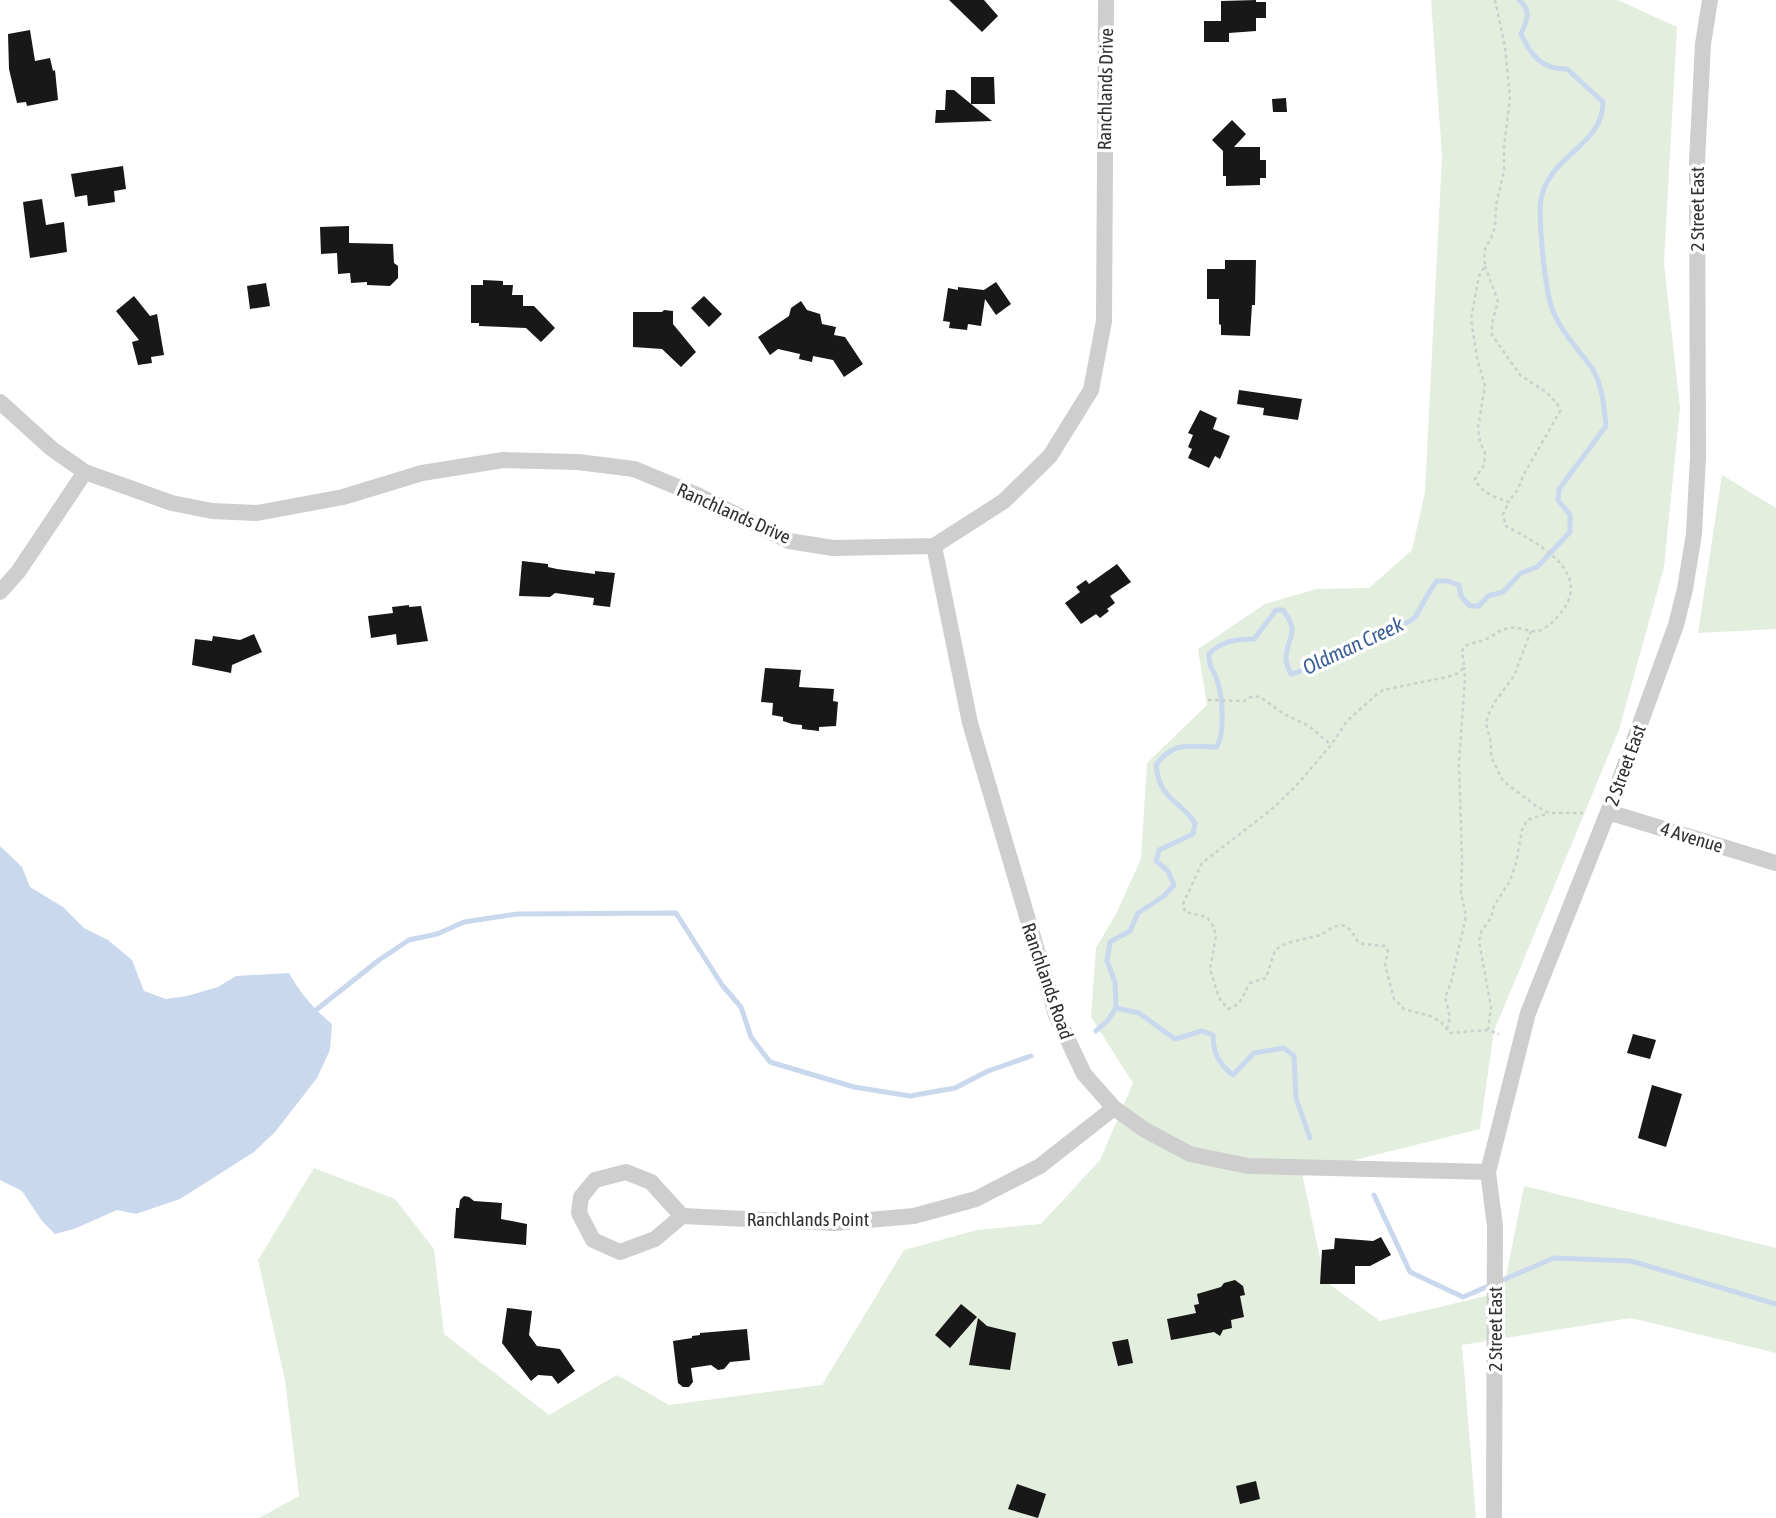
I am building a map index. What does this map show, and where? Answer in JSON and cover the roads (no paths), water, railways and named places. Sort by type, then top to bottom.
[{"type":"street","name":"Ranchlands Drive","points":[[0,402],[52,449],[85,472],[172,503],[212,511],[257,513],[343,497],[422,473],[503,460],[578,462],[634,469],[697,495],[789,541],[832,548],[934,546],[1004,500],[1050,456],[1091,390],[1104,321],[1106,0]]},
{"type":"street","name":"2 Street East","points":[[1494,1518],[1495,1226],[1488,1172],[1528,1013],[1608,811],[1676,625],[1694,534],[1698,457],[1697,162],[1703,44],[1710,0]]},
{"type":"street","points":[[0,592],[18,572],[85,472]]},
{"type":"street","name":"Ranchlands Road","points":[[934,546],[970,723],[1056,1015],[1084,1074],[1114,1108],[1145,1130],[1190,1154],[1248,1166],[1488,1172]]},
{"type":"street","name":"4 Avenue","points":[[1608,811],[1776,863]]},
{"type":"street","name":"Ranchlands Point","points":[[682,1216],[835,1223],[914,1216],[976,1199],[1041,1166],[1114,1108]]},
{"type":"street","points":[[626,1172],[651,1182],[682,1216],[655,1239],[620,1252],[593,1240],[579,1213],[581,1196],[595,1180],[626,1172]]},
{"type":"water","points":[[0,846],[22,867],[30,887],[63,907],[84,928],[108,940],[132,960],[144,991],[166,999],[218,987],[236,976],[289,973],[308,1000],[332,1024],[330,1050],[317,1078],[275,1132],[254,1152],[180,1199],[136,1214],[117,1210],[74,1229],[55,1234],[42,1221],[22,1191],[0,1180]]},
{"type":"waterway","name":"Oldman Creek","points":[[1116,1008],[1115,982],[1107,961],[1110,942],[1130,931],[1138,913],[1164,896],[1174,885],[1168,871],[1156,861],[1159,850],[1193,834],[1195,823],[1161,786],[1156,765],[1176,748],[1217,747],[1220,740],[1221,695],[1210,666],[1209,654],[1229,642],[1254,639],[1276,610],[1283,610],[1292,630],[1286,662],[1291,674],[1297,673],[1328,654],[1408,622],[1417,615],[1437,581],[1459,585],[1461,596],[1470,606],[1479,606],[1488,596],[1503,592],[1521,573],[1537,567],[1570,532],[1570,515],[1558,500],[1559,489],[1606,426],[1597,378],[1560,325],[1550,302],[1540,222],[1541,199],[1554,171],[1595,129],[1601,117],[1603,102],[1567,69],[1551,67],[1533,55],[1521,34],[1527,12],[1519,0]]},
{"type":"waterway","points":[[316,1010],[409,940],[437,934],[464,922],[517,914],[676,913],[722,985],[741,1007],[751,1037],[770,1062],[854,1087],[910,1096],[955,1088],[988,1071],[1031,1056]]},
{"type":"waterway","points":[[1116,1008],[1139,1013],[1175,1039],[1202,1031],[1213,1035],[1218,1058],[1233,1075],[1254,1053],[1284,1048],[1294,1056],[1296,1098],[1310,1138]]},
{"type":"waterway","points":[[1096,1031],[1116,1008]]},
{"type":"waterway","points":[[1374,1195],[1410,1272],[1463,1297],[1554,1258],[1631,1261],[1776,1304]]}]
